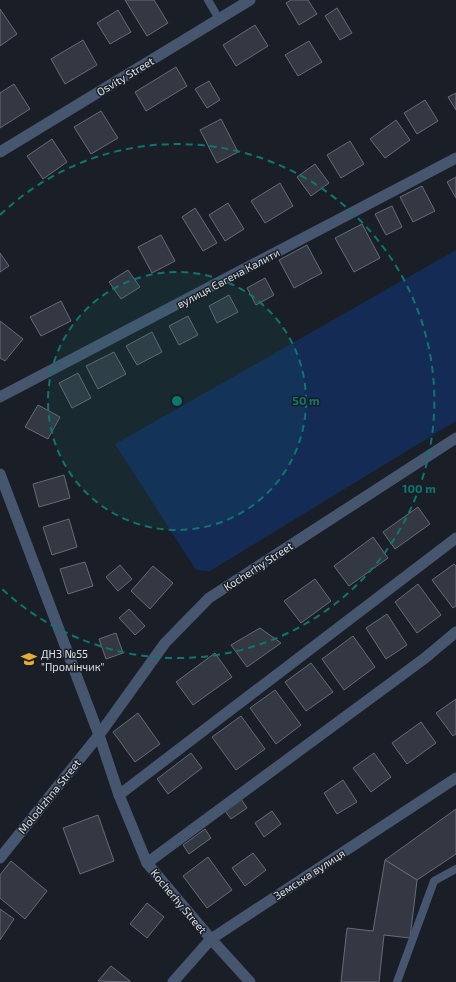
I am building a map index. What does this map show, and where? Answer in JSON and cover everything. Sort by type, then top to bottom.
[{"type":"street","name":"Osvity Street","points":[[0,152],[250,0]]},
{"type":"street","name":"вулиця Євгена Калити","points":[[0,397],[456,158]]},
{"type":"street","name":"Kocherhy Street","points":[[99,735],[165,643],[209,598],[456,438]]},
{"type":"street","name":"Kocherhy Street","points":[[0,474],[99,735],[120,795],[147,863],[250,982]]},
{"type":"street","points":[[120,795],[456,538]]},
{"type":"street","name":"Kocherhy Street","points":[[147,863],[426,658],[456,632]]},
{"type":"street","name":"Molodizhna Street","points":[[0,858],[99,735]]},
{"type":"street","name":"Земська вулиця","points":[[172,982],[211,938],[456,778]]},
{"type":"lane","points":[[208,0],[219,18]]},
{"type":"lane","points":[[398,982],[434,881],[456,869]]},
{"type":"shaded area","points":[[456,250],[456,421],[210,571],[196,570],[115,444]]},
{"type":"building","points":[[125,0],[154,0],[168,23],[147,36]]},
{"type":"building","points":[[291,0],[308,0],[317,14],[299,25],[286,3]]},
{"type":"building","points":[[337,8],[352,33],[340,40],[325,16]]},
{"type":"building","points":[[0,9],[17,34],[0,46]]},
{"type":"building","points":[[118,10],[131,32],[110,44],[97,23]]},
{"type":"building","points":[[255,25],[268,46],[236,66],[223,45]]},
{"type":"building","points":[[83,40],[97,65],[65,84],[51,59]]},
{"type":"building","points":[[309,41],[322,62],[298,76],[285,55]]},
{"type":"building","points":[[176,67],[187,86],[146,111],[135,92]]},
{"type":"building","points":[[209,81],[220,100],[207,108],[195,89]]},
{"type":"building","points":[[14,84],[30,109],[0,128],[0,93]]},
{"type":"building","points":[[456,93],[456,110],[448,97]]},
{"type":"building","points":[[425,100],[438,121],[417,134],[404,113]]},
{"type":"building","points":[[101,111],[118,138],[91,154],[74,127]]},
{"type":"building","points":[[221,119],[238,152],[217,163],[200,130]]},
{"type":"building","points":[[396,120],[410,140],[385,158],[370,139]]},
{"type":"building","points":[[52,139],[67,162],[43,179],[27,156]]},
{"type":"building","points":[[350,141],[364,164],[341,178],[327,155]]},
{"type":"building","points":[[315,164],[329,183],[311,196],[297,177]]},
{"type":"building","points":[[456,177],[456,198],[447,182]]},
{"type":"building","points":[[280,183],[293,206],[265,223],[251,201]]},
{"type":"building","points":[[422,186],[435,211],[413,222],[400,197]]},
{"type":"building","points":[[228,203],[244,229],[225,241],[209,215]]},
{"type":"building","points":[[392,206],[402,227],[386,235],[375,214]]},
{"type":"building","points":[[195,208],[217,243],[203,251],[182,217]]},
{"type":"building","points":[[362,224],[380,258],[354,272],[335,238]]},
{"type":"building","points":[[161,235],[175,261],[152,273],[138,247]]},
{"type":"building","points":[[307,245],[322,273],[294,288],[279,260]]},
{"type":"building","points":[[0,253],[9,266],[0,272]]},
{"type":"building","points":[[128,270],[140,287],[121,299],[109,282]]},
{"type":"building","points":[[265,278],[274,295],[256,305],[247,288]]},
{"type":"building","points":[[229,295],[238,312],[217,323],[209,306]]},
{"type":"building","points":[[61,301],[71,321],[41,336],[30,317]]},
{"type":"building","points":[[188,316],[198,335],[179,345],[169,326]]},
{"type":"building","points":[[0,321],[23,339],[5,361],[0,358]]},
{"type":"building","points":[[152,332],[162,352],[137,365],[126,346]]},
{"type":"building","points":[[114,352],[126,374],[98,389],[86,366]]},
{"type":"building","points":[[78,373],[91,398],[72,408],[59,383]]},
{"type":"building","points":[[38,405],[60,417],[48,439],[25,427]]},
{"type":"building","points":[[64,475],[70,498],[39,507],[33,484]]},
{"type":"building","points":[[418,507],[430,524],[395,549],[383,532]]},
{"type":"building","points":[[69,519],[77,547],[52,555],[43,527]]},
{"type":"building","points":[[373,537],[388,558],[349,586],[334,566]]},
{"type":"building","points":[[85,562],[93,586],[68,594],[60,569]]},
{"type":"building","points":[[454,564],[456,566],[456,606],[453,608],[432,580]]},
{"type":"building","points":[[120,565],[132,579],[118,591],[106,577]]},
{"type":"building","points":[[153,566],[173,583],[150,609],[131,591]]},
{"type":"building","points":[[315,579],[331,601],[301,623],[284,601]]},
{"type":"building","points":[[418,584],[441,615],[417,633],[395,602]]},
{"type":"building","points":[[129,609],[145,626],[135,635],[119,618]]},
{"type":"building","points":[[387,614],[407,645],[386,659],[366,628]]},
{"type":"building","points":[[260,628],[281,643],[247,667],[231,645]]},
{"type":"building","points":[[116,633],[123,653],[106,659],[99,639]]},
{"type":"building","points":[[353,636],[375,667],[344,690],[322,659]]},
{"type":"building","points":[[215,653],[232,677],[193,705],[176,682]]},
{"type":"building","points":[[311,663],[333,692],[306,711],[285,682]]},
{"type":"building","points":[[275,690],[301,725],[276,744],[250,708]]},
{"type":"building","points":[[456,699],[456,734],[453,736],[436,713]]},
{"type":"building","points":[[138,713],[160,744],[135,762],[113,732]]},
{"type":"building","points":[[241,716],[265,749],[236,770],[212,737]]},
{"type":"building","points":[[421,722],[436,743],[407,764],[392,743]]},
{"type":"building","points":[[191,753],[202,768],[168,794],[157,779]]},
{"type":"building","points":[[374,753],[391,777],[371,792],[353,768]]},
{"type":"building","points":[[343,780],[357,802],[337,814],[324,793]]},
{"type":"building","points":[[241,799],[247,808],[231,819],[225,811]]},
{"type":"building","points":[[456,809],[456,854],[417,880],[385,860]]},
{"type":"building","points":[[272,811],[281,824],[264,837],[255,823]]},
{"type":"building","points":[[98,815],[114,861],[80,874],[63,828]]},
{"type":"building","points":[[205,829],[211,838],[189,854],[183,845]]},
{"type":"building","points":[[253,853],[266,870],[245,886],[232,868]]},
{"type":"building","points":[[208,857],[232,890],[207,908],[183,876]]},
{"type":"building","points":[[385,860],[417,880],[410,938],[384,935],[379,982],[341,982],[347,928],[373,931]]},
{"type":"building","points":[[11,861],[47,891],[25,919],[0,898],[0,875]]},
{"type":"building","points":[[147,903],[164,917],[147,938],[130,924]]},
{"type":"building","points":[[0,909],[14,919],[0,940]]},
{"type":"building","points":[[111,966],[130,981],[130,982],[98,981]]},
{"type":"place","name":"ДНЗ №55 \"Промінчик\"","points":[[29,659]]}]
